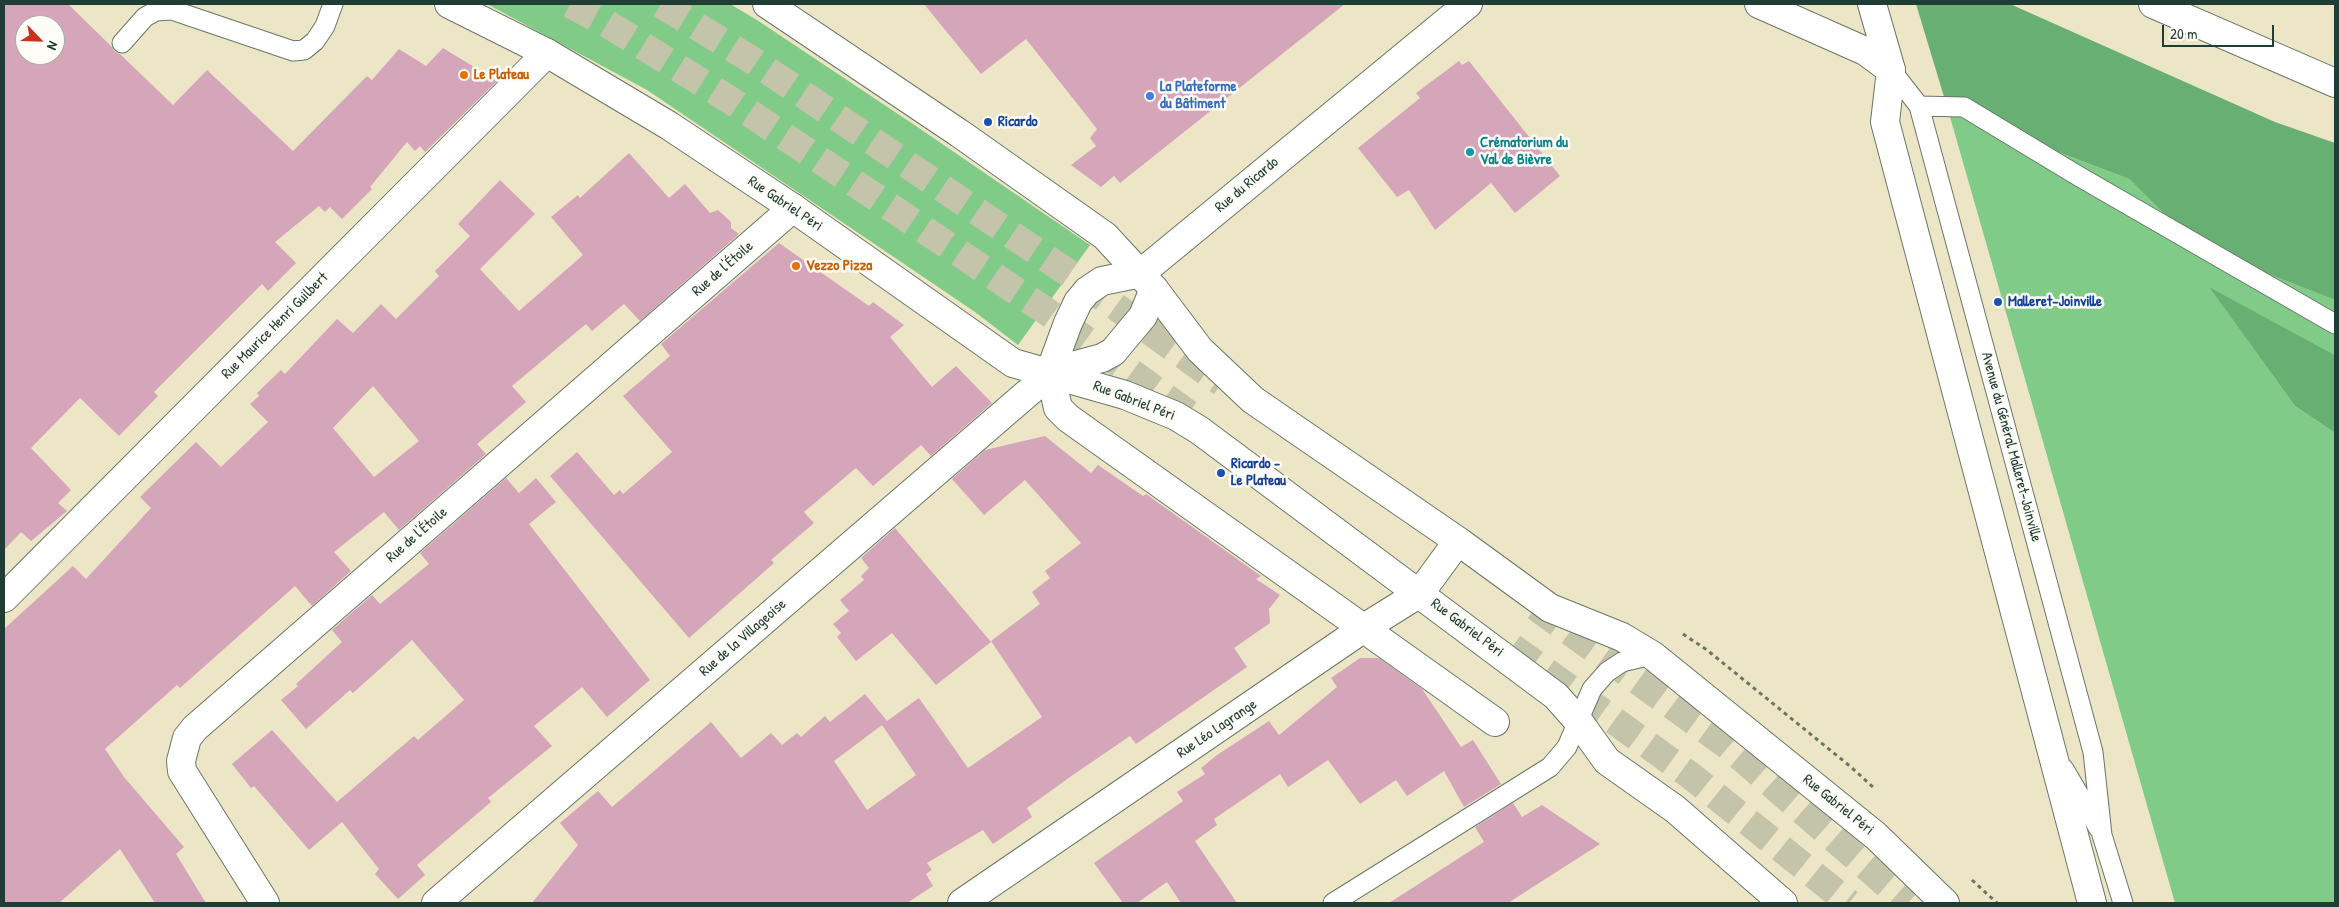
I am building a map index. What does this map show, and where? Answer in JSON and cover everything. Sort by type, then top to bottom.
[{"type":"main road","name":"Rue Gabriel Péri","points":[[449,4],[547,54],[668,125],[793,208],[1013,363],[1050,372],[1125,395],[1176,416],[1199,430],[1556,696],[1607,761],[1675,809],[1783,903]]},
{"type":"main road","name":"Rue Gabriel Péri","points":[[767,4],[959,133],[1106,236],[1148,281],[1200,350],[1253,400],[1458,541],[1550,608],[1622,637],[1652,655],[1876,836],[1945,903]]},
{"type":"main road","name":"Rue du Ricardo","points":[[1050,372],[1068,323],[1078,302],[1087,292],[1102,281],[1148,281],[1468,4]]},
{"type":"main road","points":[[1759,4],[1865,51],[1891,70]]},
{"type":"main road","points":[[2153,4],[2335,83]]},
{"type":"main road","name":"Avenue du Général Malleret-Joinville","points":[[1875,14],[1891,70],[1885,122],[2092,903]]},
{"type":"main road","name":"Rue Maurice Henri Guilbert","points":[[4,598],[547,54]]},
{"type":"main road","name":"Rue de l'Étoile","points":[[265,903],[182,771],[181,761],[187,738],[195,728],[793,208]]},
{"type":"main road","points":[[1148,281],[1143,316],[1113,352],[1102,358],[1050,372],[1058,408],[1068,418],[1495,722]]},
{"type":"main road","name":"Rue de la Villageoise","points":[[436,903],[1050,372]]},
{"type":"main road","name":"Rue Léo Lagrange","points":[[962,903],[1364,628],[1420,593],[1458,541]]},
{"type":"lane","points":[[122,43],[145,17],[156,11],[172,10],[293,51],[304,50],[315,41],[325,26],[333,4]]},
{"type":"lane","name":"Avenue du Général Malleret-Joinville","points":[[1891,70],[1919,106],[2093,752],[2102,835],[2123,903]]},
{"type":"lane","points":[[1919,106],[1964,107],[2080,177],[2335,324]]},
{"type":"lane","points":[[1333,903],[1550,767],[1567,747],[1592,689],[1607,672],[1622,662],[1652,655]]},
{"type":"lane","name":"Avenue du Général Malleret-Joinville","points":[[2050,746],[2102,835]]},
{"type":"green space","points":[[487,4],[730,4],[916,126],[1090,245],[1018,345],[975,312],[647,90]]},
{"type":"green space","points":[[1916,4],[2010,4],[2275,122],[2335,143],[2335,300],[2197,246],[2129,179],[1948,110]]},
{"type":"green space","points":[[1948,110],[2129,179],[2197,246],[2335,300],[2335,355],[2210,288],[2295,406],[2335,433],[2335,903],[2175,903]]},
{"type":"green space","points":[[2209,287],[2335,355],[2335,433],[2295,406]]},
{"type":"building","points":[[4,4],[68,4],[114,51],[120,54],[173,105],[207,70],[293,151],[367,76],[372,80],[399,49],[426,66],[443,48],[497,81],[425,152],[420,146],[415,151],[407,142],[370,187],[372,189],[342,219],[330,207],[325,212],[319,206],[275,242],[296,263],[268,291],[262,284],[154,392],[158,396],[119,436],[80,398],[31,448],[71,490],[58,503],[67,511],[31,541],[21,532],[4,550]]},
{"type":"building","name":"La Plateforme du Bâtiment","points":[[924,4],[1345,4],[1120,183],[1114,176],[1101,187],[1071,165],[1096,146],[1090,138],[1097,129],[1026,39],[981,74]]},
{"type":"building","name":"Crématorium du Val de Bièvre","points":[[1459,61],[1462,65],[1469,61],[1560,176],[1515,213],[1491,183],[1435,230],[1409,190],[1397,197],[1358,148],[1420,98],[1416,93]]},
{"type":"building","points":[[629,153],[669,198],[685,184],[710,213],[718,210],[731,222],[731,228],[739,234],[640,321],[624,304],[592,331],[586,324],[512,386],[526,402],[477,444],[486,454],[399,530],[384,512],[334,552],[351,571],[312,606],[295,586],[180,688],[177,685],[105,749],[124,777],[184,847],[176,854],[206,903],[155,903],[120,849],[59,903],[4,903],[4,629],[73,566],[86,579],[151,508],[140,497],[196,442],[221,467],[268,422],[250,404],[259,396],[257,393],[281,370],[285,374],[337,319],[353,333],[381,304],[396,319],[439,276],[435,271],[470,236],[458,224],[500,180],[535,214],[480,269],[519,311],[583,255],[551,217],[578,195],[580,198]],"holes":[[[373,386],[419,441],[374,477],[333,428]]]},
{"type":"building","points":[[779,243],[869,306],[873,302],[904,325],[890,337],[932,387],[956,366],[992,403],[931,456],[921,445],[873,486],[856,468],[804,512],[814,523],[771,560],[774,563],[689,638],[550,476],[577,452],[614,495],[620,490],[623,494],[672,452],[623,396],[670,356],[661,344]]},
{"type":"building","points":[[1045,436],[1091,473],[1098,465],[1143,496],[1146,494],[1261,576],[1256,579],[1280,595],[1269,609],[1270,623],[1234,648],[1247,667],[1136,744],[1130,736],[1070,777],[1027,808],[1032,817],[993,844],[983,830],[927,863],[932,870],[926,874],[933,886],[907,903],[532,903],[578,845],[560,823],[598,791],[612,807],[711,722],[741,758],[771,733],[782,745],[797,733],[801,737],[825,716],[830,722],[865,694],[887,721],[919,698],[968,768],[1042,717],[991,641],[1040,604],[1032,592],[1050,578],[1045,571],[1081,543],[1025,480],[984,515],[952,479],[985,450]],"holes":[[[882,725],[916,775],[867,810],[834,761]]]},
{"type":"building","points":[[506,478],[519,493],[536,478],[556,502],[529,524],[650,680],[607,717],[582,687],[534,726],[552,746],[488,798],[491,802],[417,865],[425,875],[398,899],[375,874],[379,869],[342,822],[309,850],[254,786],[251,788],[232,764],[272,730],[337,802],[414,736],[418,740],[464,700],[412,640],[353,693],[350,690],[306,729],[281,700],[298,686],[296,684],[342,642],[332,630],[372,595],[380,604],[429,564],[420,553]]},
{"type":"building","points":[[895,528],[991,642],[936,685],[892,633],[856,661],[837,637],[841,633],[833,624],[849,611],[840,600],[864,580],[861,576],[869,568],[861,558]]},
{"type":"building","points":[[1360,658],[1379,658],[1422,689],[1461,747],[1473,740],[1501,784],[1464,807],[1444,771],[1407,796],[1396,780],[1360,804],[1328,760],[1288,787],[1280,774],[1214,819],[1217,825],[1195,841],[1237,903],[1181,903],[1167,882],[1137,903],[1123,903],[1094,863],[1183,801],[1177,792],[1205,774],[1201,768],[1217,755],[1269,721],[1279,735],[1337,687],[1331,678]]},
{"type":"building","points":[[1513,803],[1522,817],[1542,805],[1600,844],[1508,903],[1389,903],[1484,842],[1475,827]]},
{"type":"tunnel","points":[[570,4],[606,23],[730,100],[1046,311],[1193,417]]},
{"type":"tunnel","points":[[661,4],[755,62],[1073,276],[1222,383]]},
{"type":"tunnel","points":[[1536,607],[1728,746],[1908,903]]},
{"type":"tunnel","points":[[1512,647],[1691,776],[1849,903]]},
{"type":"place","name":"Le Plateau","points":[[464,75]]},
{"type":"place","name":"La Plateforme du Bâtiment","points":[[1150,96]]},
{"type":"place","name":"Ricardo","points":[[988,122]]},
{"type":"place","name":"Crématorium du Val de Bièvre","points":[[1470,152]]},
{"type":"place","name":"Vezzo Pizza","points":[[796,266]]},
{"type":"place","name":"Malleret–Joinville","points":[[1998,302]]},
{"type":"place","name":"Ricardo - Le Plateau","points":[[1221,473]]}]
